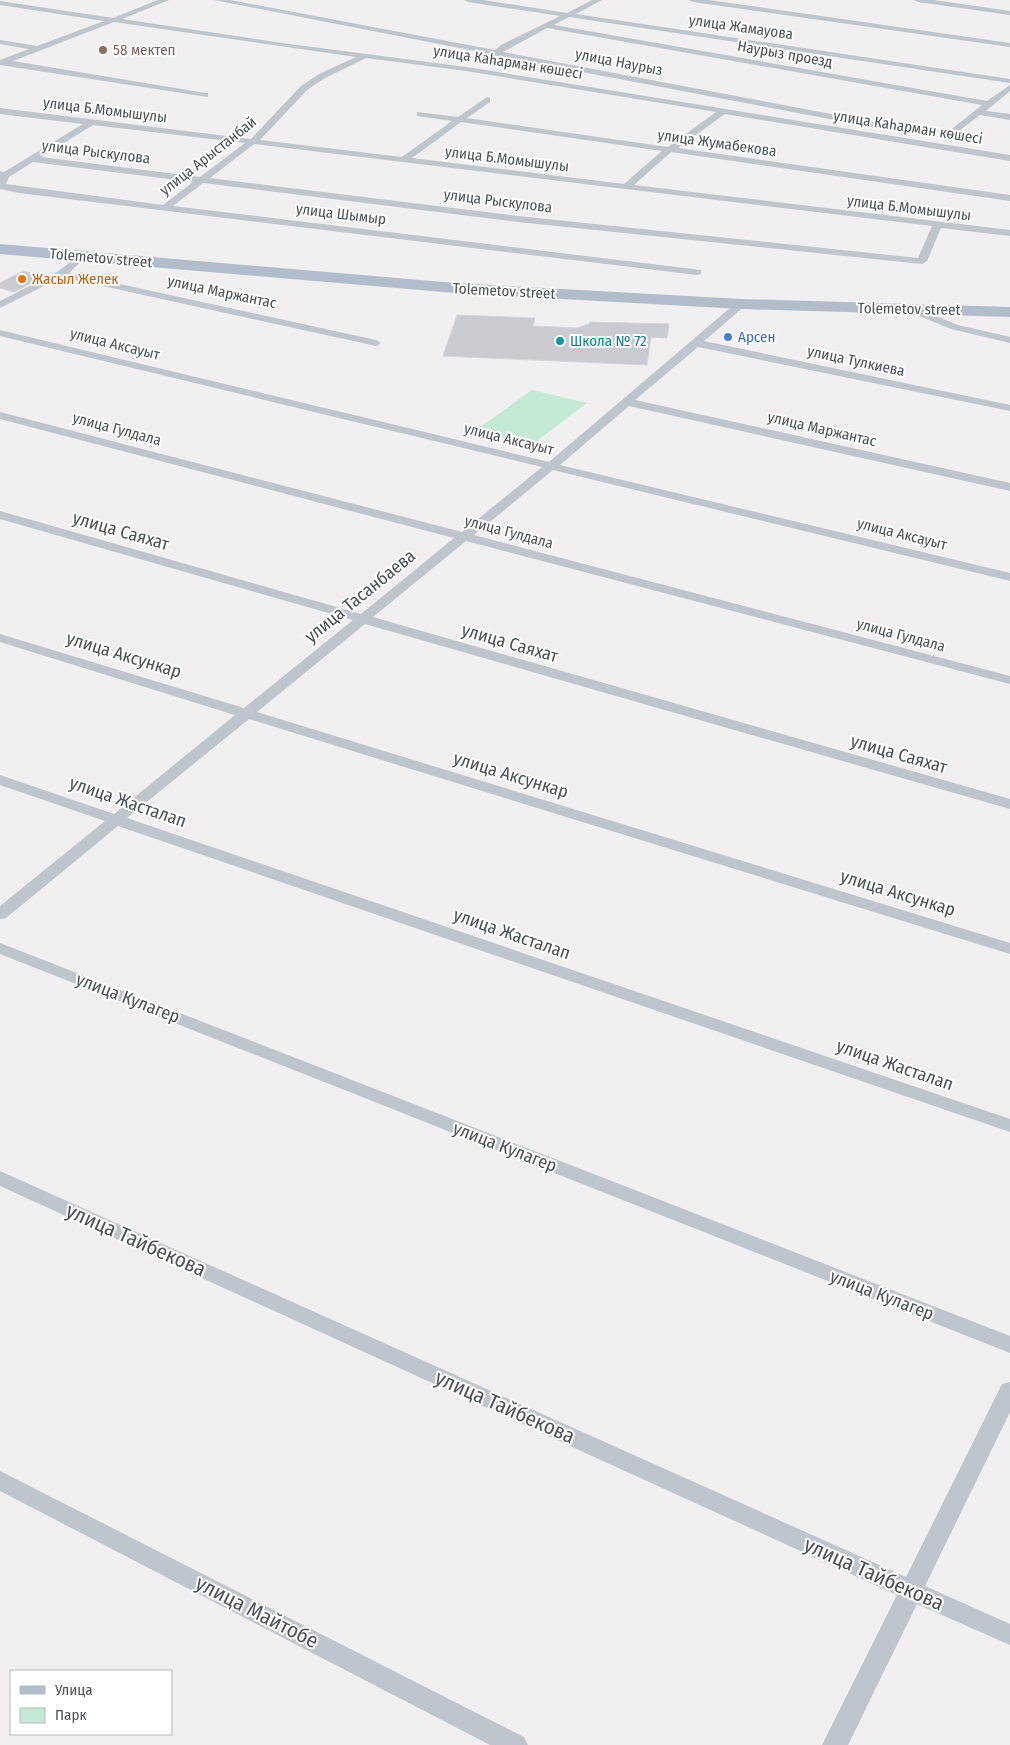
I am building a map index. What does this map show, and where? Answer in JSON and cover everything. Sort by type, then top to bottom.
[{"type":"main road","name":"Tolemetov street","points":[[0,245],[488,284],[746,300],[1010,307]]},
{"type":"main road","name":"Tolemetov street","points":[[0,249],[419,286],[741,304],[1010,312]]},
{"type":"street","points":[[2,63],[36,48],[165,0]]},
{"type":"street","name":"улица Наурыз","points":[[218,0],[917,132]]},
{"type":"street","name":"улица Жамауова","points":[[468,0],[1010,81]]},
{"type":"street","points":[[466,69],[598,0]]},
{"type":"street","points":[[693,0],[1010,45]]},
{"type":"street","points":[[918,0],[1010,12]]},
{"type":"street","name":"улица Каһарман көшесі","points":[[0,3],[466,69],[1008,158]]},
{"type":"street","name":"Наурыз проезд","points":[[547,26],[988,104]]},
{"type":"street","points":[[0,42],[36,48]]},
{"type":"street","name":"улица Арыстанбай","points":[[164,208],[273,123],[304,88],[322,76],[364,56]]},
{"type":"street","points":[[2,63],[205,95]]},
{"type":"street","points":[[946,138],[1010,87]]},
{"type":"street","points":[[403,160],[487,100]]},
{"type":"street","name":"улица Б.Момышулы","points":[[0,111],[1010,233]]},
{"type":"street","points":[[626,187],[668,150],[724,111]]},
{"type":"street","points":[[978,112],[1010,117]]},
{"type":"street","name":"улица Жумабекова","points":[[420,114],[1010,198]]},
{"type":"street","points":[[3,175],[33,159],[91,122]]},
{"type":"street","points":[[936,136],[995,147],[1008,152],[1008,158]]},
{"type":"street","name":"улица Рыскулова","points":[[33,159],[518,219],[922,261],[937,225]]},
{"type":"street","name":"улица Шымыр","points":[[3,175],[1,186],[5,188],[697,272]]},
{"type":"street","points":[[0,305],[61,274],[80,257]]},
{"type":"street","name":"улица Маржантас","points":[[61,274],[376,343]]},
{"type":"street","name":"улица Тасанбаева","points":[[0,914],[551,466],[741,304]]},
{"type":"street","points":[[911,310],[955,327],[1010,340]]},
{"type":"street","name":"улица Аксауыт","points":[[0,333],[1010,577]]},
{"type":"street","name":"улица Тулкиева","points":[[696,343],[1010,408]]},
{"type":"street","name":"улица Маржантас","points":[[627,402],[1010,487]]},
{"type":"street","name":"улица Гулдала","points":[[0,415],[1010,680]]},
{"type":"street","name":"улица Саяхат","points":[[0,516],[1010,804]]},
{"type":"street","name":"улица Аксункар","points":[[0,638],[1010,949]]},
{"type":"street","name":"улица Жасталап","points":[[0,780],[1010,1126]]},
{"type":"street","name":"улица Кулагер","points":[[0,948],[1010,1346]]},
{"type":"street","name":"улица Тайбекова","points":[[0,1178],[910,1591],[1010,1634]]},
{"type":"street","points":[[835,1745],[1010,1390]]},
{"type":"street","name":"улица Майтобе","points":[[0,1480],[515,1745]]},
{"type":"green space","points":[[532,390],[587,403],[530,446],[473,432]]},
{"type":"building","name":"Жасыл Желек","points":[[23,271],[45,276],[14,292],[0,288],[0,283]]},
{"type":"building","name":"Школа № 72","points":[[457,315],[535,318],[533,326],[577,328],[590,322],[669,324],[667,338],[651,337],[647,365],[443,356]]},
{"type":"place","name":"58 мектеп","points":[[103,50]]},
{"type":"place","name":"Жасыл Желек","points":[[22,279]]},
{"type":"place","name":"Арсен","points":[[728,337]]},
{"type":"place","name":"Школа № 72","points":[[560,341]]}]
